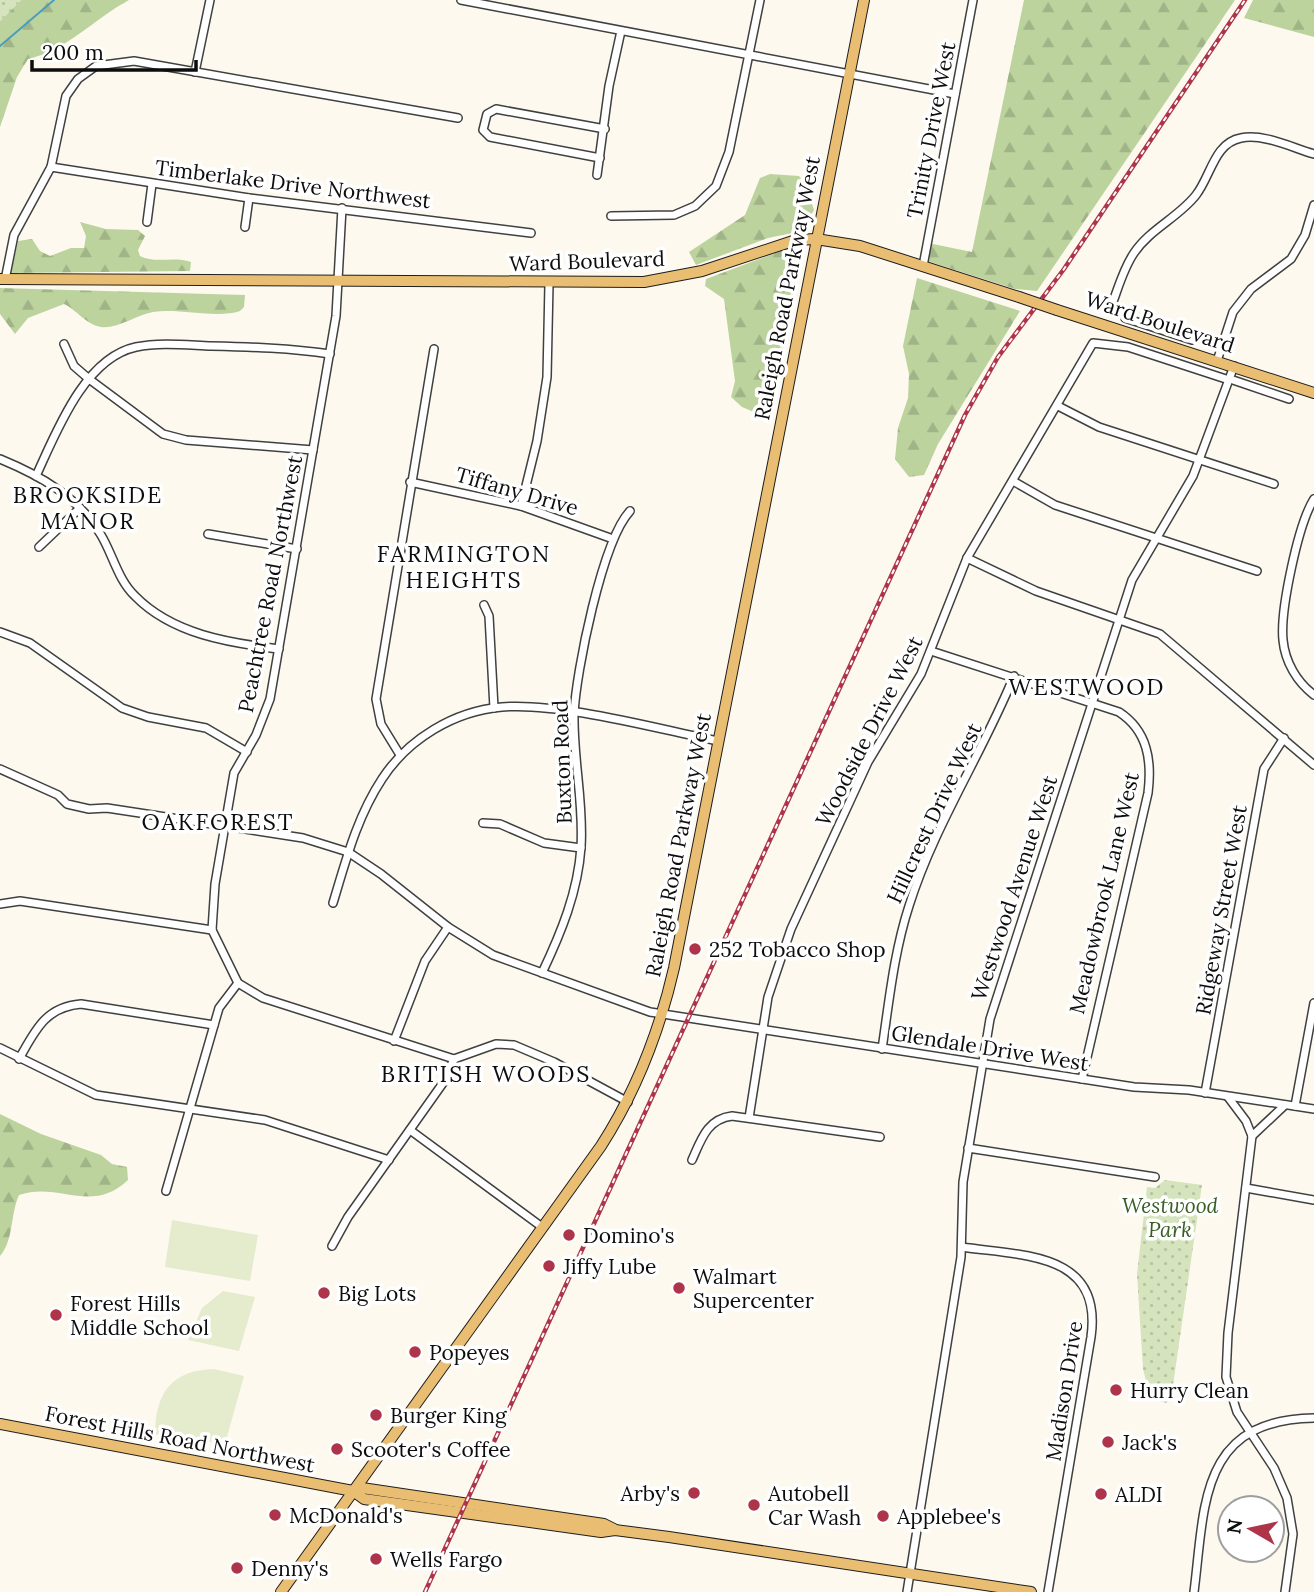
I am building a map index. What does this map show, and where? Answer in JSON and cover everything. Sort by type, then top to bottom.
[{"type":"main road","name":"Raleigh Road Parkway West","points":[[281,1592],[542,1227],[628,1102],[646,1064],[674,968],[864,0]]},
{"type":"main road","name":"Ward Boulevard","points":[[2,279],[549,284],[666,279],[738,260],[796,240],[816,239],[860,246],[1314,393]]},
{"type":"main road","name":"Forest Hills Road Northwest","points":[[0,1424],[353,1491],[364,1499],[601,1532],[615,1530],[1031,1592]]},
{"type":"street","points":[[195,72],[210,0]]},
{"type":"street","points":[[461,0],[955,94]]},
{"type":"street","points":[[611,216],[674,215],[695,205],[711,192],[722,175],[729,152],[760,0]]},
{"type":"street","name":"Trinity Drive West","points":[[923,266],[973,0]]},
{"type":"street","points":[[597,175],[609,86],[621,31]]},
{"type":"street","points":[[2,279],[15,235],[51,167],[66,96],[85,72],[119,60],[458,118]]},
{"type":"street","points":[[600,158],[489,137],[483,130],[487,114],[496,109],[605,129]]},
{"type":"street","points":[[1111,307],[1125,269],[1136,249],[1191,201],[1205,182],[1218,153],[1228,143],[1242,137],[1256,137],[1314,154]]},
{"type":"street","name":"Timberlake Drive Northwest","points":[[51,167],[249,198],[531,233]]},
{"type":"street","points":[[147,222],[152,184]]},
{"type":"street","points":[[245,227],[249,198]]},
{"type":"street","points":[[1217,361],[1233,312],[1251,289],[1291,259],[1305,235],[1314,205]]},
{"type":"street","name":"Peachtree Road Northwest","points":[[212,930],[223,827],[234,773],[265,716],[279,649],[330,354],[342,208]]},
{"type":"street","points":[[521,506],[537,441],[547,377],[549,284]]},
{"type":"street","points":[[1125,318],[1192,340]]},
{"type":"street","points":[[1164,344],[1167,332]]},
{"type":"street","name":"Woodside Drive West","points":[[749,1118],[772,982],[791,929],[868,762],[904,707],[931,651],[968,558],[1093,343],[1128,346],[1229,380]]},
{"type":"street","points":[[64,344],[74,366],[156,431],[175,438],[313,450]]},
{"type":"street","points":[[36,475],[62,420],[89,380],[125,350],[150,345],[276,347],[330,354]]},
{"type":"street","points":[[400,755],[381,724],[376,699],[434,349]]},
{"type":"street","name":"Westwood Avenue West","points":[[907,1592],[962,1247],[960,1207],[980,1065],[990,1018],[1132,580],[1199,460],[1234,366]]},
{"type":"street","points":[[1229,380],[1289,399]]},
{"type":"street","points":[[1058,406],[1099,427],[1274,484]]},
{"type":"street","points":[[0,459],[36,475],[80,508],[102,536],[122,578],[136,598],[173,622],[201,634],[279,649]]},
{"type":"street","points":[[1013,481],[1055,505],[1257,571]]},
{"type":"street","name":"Tiffany Drive","points":[[410,482],[521,506],[613,539]]},
{"type":"street","points":[[1314,499],[1301,531],[1282,633],[1291,668],[1314,695]]},
{"type":"street","points":[[39,547],[80,508]]},
{"type":"street","name":"Buxton Road","points":[[542,973],[570,904],[581,848],[574,714],[583,654],[613,539],[630,511]]},
{"type":"street","points":[[208,534],[297,549]]},
{"type":"street","points":[[968,558],[1036,591],[1152,630],[1172,642],[1314,765]]},
{"type":"street","points":[[484,605],[489,616],[495,708]]},
{"type":"street","points":[[0,632],[30,643],[122,708],[148,717],[206,728],[247,752]]},
{"type":"street","name":"Meadowbrook Lane West","points":[[931,651],[1093,702],[1128,718],[1142,737],[1151,769],[1082,1079]]},
{"type":"street","name":"Hillcrest Drive West","points":[[882,1049],[896,959],[909,905],[957,796],[992,730],[1014,676]]},
{"type":"street","points":[[333,903],[348,852],[367,804],[400,755],[439,726],[471,713],[519,707],[574,714],[718,741]]},
{"type":"street","name":"Ridgeway Street West","points":[[1205,1093],[1264,769],[1284,738]]},
{"type":"street","name":"Glendale Drive West","points":[[0,769],[77,807],[107,808],[303,838],[348,852],[381,874],[448,928],[493,955],[662,1015],[980,1065],[1314,1109]]},
{"type":"street","points":[[483,824],[500,824],[544,843],[581,848]]},
{"type":"street","points":[[0,904],[20,901],[212,930],[238,983],[263,998],[454,1059],[496,1044],[514,1045],[545,1057],[628,1102]]},
{"type":"street","points":[[394,1041],[425,961],[448,928]]},
{"type":"street","points":[[166,1191],[214,1025],[222,1002],[238,983]]},
{"type":"street","points":[[1295,1106],[1314,1003]]},
{"type":"street","points":[[19,1059],[45,1017],[69,1005],[81,1004],[214,1025]]},
{"type":"street","points":[[0,1048],[96,1095],[265,1120],[389,1160]]},
{"type":"street","points":[[332,1246],[336,1234],[443,1083],[454,1059]]},
{"type":"street","points":[[1228,1096],[1246,1121],[1252,1136],[1225,1364],[1230,1394],[1278,1477],[1292,1520],[1292,1550],[1285,1592]]},
{"type":"street","points":[[1252,1136],[1285,1105]]},
{"type":"street","points":[[692,1160],[704,1133],[713,1122],[725,1117],[880,1137]]},
{"type":"street","points":[[410,1130],[542,1227]]},
{"type":"street","points":[[968,1149],[1156,1177]]},
{"type":"street","points":[[1247,1188],[1314,1200]]},
{"type":"street","name":"Madison Drive","points":[[962,1247],[1058,1264],[1081,1281],[1092,1305],[1091,1337],[1048,1592]]},
{"type":"street","points":[[1194,1592],[1206,1498],[1211,1477],[1220,1459],[1236,1443],[1276,1421],[1314,1418]]},
{"type":"green space","points":[[0,0],[21,0],[0,21]]},
{"type":"green space","points":[[21,0],[129,0],[55,49],[28,59],[17,77],[0,127],[0,21]]},
{"type":"green space","points":[[1024,0],[1235,0],[1037,291],[1015,289],[924,260],[928,243],[972,252]]},
{"type":"green space","points":[[1253,0],[1314,0],[1314,37],[1244,18]]},
{"type":"green space","points":[[770,174],[799,176],[806,186],[814,210],[802,231],[768,238],[696,265],[689,252],[745,215],[760,178]]},
{"type":"green space","points":[[80,222],[106,229],[138,230],[145,236],[138,250],[140,256],[191,262],[190,271],[11,273],[18,241],[32,239],[40,251],[50,256],[71,248],[84,248],[86,236]]},
{"type":"green space","points":[[789,248],[797,253],[798,265],[778,380],[766,417],[742,407],[731,397],[735,381],[724,299],[705,286],[706,279]]},
{"type":"green space","points":[[917,278],[1020,311],[938,444],[924,475],[909,477],[895,459],[898,428],[908,398],[909,374],[903,346]]},
{"type":"green space","points":[[0,288],[245,295],[244,307],[240,311],[209,314],[153,312],[107,327],[90,323],[64,304],[28,318],[15,334],[0,314]]},
{"type":"green space","points":[[0,1114],[41,1134],[101,1155],[112,1164],[127,1167],[128,1180],[101,1195],[34,1192],[19,1195],[8,1243],[0,1256]]},
{"type":"green space","name":"Westwood Park","points":[[1165,1180],[1202,1185],[1171,1399],[1166,1403],[1155,1400],[1149,1393],[1143,1369],[1137,1274],[1147,1187],[1155,1188]]},
{"type":"green space","points":[[172,1220],[258,1235],[250,1281],[165,1267]]},
{"type":"green space","points":[[223,1291],[255,1297],[239,1351],[188,1340],[202,1308]]},
{"type":"green space","points":[[214,1369],[244,1376],[225,1444],[155,1434],[158,1407],[169,1386],[187,1374]]},
{"type":"waterway","points":[[0,46],[54,0]]},
{"type":"railway","points":[[425,1592],[965,415],[998,357],[1064,269],[1245,0]]},
{"type":"place","name":"252 Tobacco Shop","points":[[695,949]]},
{"type":"place","name":"Domino's","points":[[569,1235]]},
{"type":"place","name":"Jiffy Lube","points":[[549,1266]]},
{"type":"place","name":"Walmart Supercenter","points":[[679,1288]]},
{"type":"place","name":"Big Lots","points":[[324,1293]]},
{"type":"place","name":"Forest Hills Middle School","points":[[56,1315]]},
{"type":"place","name":"Popeyes","points":[[415,1352]]},
{"type":"place","name":"Hurry Clean","points":[[1116,1390]]},
{"type":"place","name":"Burger King","points":[[376,1415]]},
{"type":"place","name":"Jack's","points":[[1108,1442]]},
{"type":"place","name":"Scooter's Coffee","points":[[337,1449]]},
{"type":"place","name":"Arby's","points":[[694,1493]]},
{"type":"place","name":"ALDI","points":[[1101,1494]]},
{"type":"place","name":"Autobell Car Wash","points":[[754,1505]]},
{"type":"place","name":"McDonald's","points":[[275,1515]]},
{"type":"place","name":"Applebee's","points":[[883,1516]]},
{"type":"place","name":"Wells Fargo","points":[[376,1559]]},
{"type":"place","name":"Denny's","points":[[237,1568]]},
{"type":"district","name":"BROOKSIDE MANOR","points":[[88,507]]},
{"type":"district","name":"FARMINGTON HEIGHTS","points":[[464,566]]},
{"type":"district","name":"WESTWOOD","points":[[1087,686]]},
{"type":"district","name":"OAKFOREST","points":[[218,821]]},
{"type":"district","name":"BRITISH WOODS","points":[[486,1073]]}]
